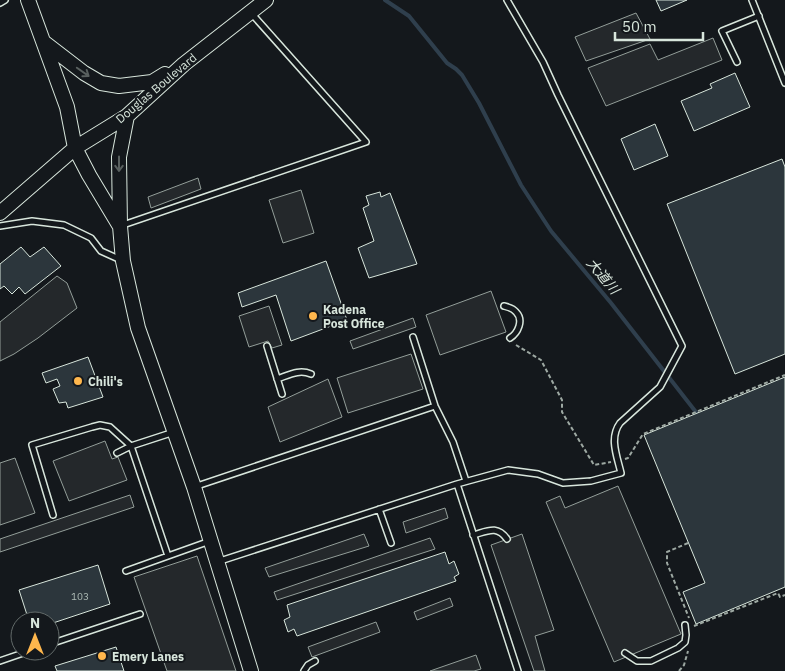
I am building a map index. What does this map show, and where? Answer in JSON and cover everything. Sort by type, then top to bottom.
[{"type":"street","points":[[28,0],[68,107],[75,148],[120,226]]},
{"type":"street","name":"Douglas Boulevard","points":[[0,213],[75,148],[127,116],[184,64],[266,0]]},
{"type":"street","points":[[44,43],[101,83],[119,86],[152,82],[184,64]]},
{"type":"street","points":[[127,116],[119,158],[120,226],[123,262],[138,328],[194,487],[251,671]]},
{"type":"lane","points":[[0,3],[5,0]]},
{"type":"lane","points":[[217,562],[466,481],[508,470],[538,474],[563,483],[591,481],[621,473],[613,443],[615,429],[660,386],[682,346],[543,62],[507,0]]},
{"type":"lane","points":[[752,0],[785,84]]},
{"type":"lane","points":[[120,226],[366,142],[251,12]]},
{"type":"lane","points":[[737,62],[722,31],[759,16]]},
{"type":"lane","points":[[0,226],[32,222],[64,225],[90,238],[101,250],[123,262]]},
{"type":"lane","points":[[504,306],[516,312],[519,317],[519,327],[516,334],[510,338]]},
{"type":"lane","points":[[413,337],[435,406],[453,442],[466,481]]},
{"type":"lane","points":[[267,346],[282,394]]},
{"type":"lane","points":[[277,379],[295,372],[311,374]]},
{"type":"lane","points":[[194,487],[435,406]]},
{"type":"lane","points":[[53,515],[32,445],[100,425],[110,427],[131,446],[168,556]]},
{"type":"lane","points":[[117,453],[131,446],[174,432]]},
{"type":"lane","points":[[457,484],[518,671]]},
{"type":"lane","points":[[379,510],[391,543]]},
{"type":"lane","points":[[473,535],[496,530],[503,532],[507,539]]},
{"type":"lane","points":[[126,571],[211,541]]},
{"type":"lane","points":[[60,641],[140,614]]},
{"type":"lane","points":[[625,653],[637,661],[651,662],[678,648],[685,642],[685,627]]},
{"type":"lane","points":[[304,671],[308,665],[314,662]]},
{"type":"path","points":[[512,344],[541,360],[562,400],[562,412],[594,465],[628,458],[644,434],[785,375]]},
{"type":"path","points":[[688,543],[667,552],[667,563],[693,627]]},
{"type":"path","points":[[685,627],[693,627],[778,593],[780,597],[785,595]]},
{"type":"path","points":[[679,671],[684,665],[689,648]]},
{"type":"shaded area","points":[[636,13],[650,39],[586,61],[575,37]]},
{"type":"shaded area","points":[[713,38],[722,60],[606,106],[588,68],[650,44],[658,60]]},
{"type":"shaded area","points":[[198,178],[201,189],[151,208],[148,197]]},
{"type":"shaded area","points":[[301,190],[314,233],[283,243],[269,200]]},
{"type":"shaded area","points":[[57,276],[67,283],[77,308],[38,338],[0,361],[0,322]]},
{"type":"shaded area","points":[[491,291],[506,332],[440,355],[426,315]]},
{"type":"shaded area","points":[[269,306],[282,345],[272,348],[268,341],[249,347],[239,316]]},
{"type":"shaded area","points":[[413,318],[416,327],[353,349],[350,341]]},
{"type":"shaded area","points":[[411,354],[423,389],[348,413],[337,378]]},
{"type":"shaded area","points":[[328,379],[342,417],[280,442],[268,407]]},
{"type":"shaded area","points":[[105,441],[112,459],[118,457],[127,480],[69,501],[53,461]]},
{"type":"shaded area","points":[[15,458],[35,513],[0,525],[0,463]]},
{"type":"shaded area","points":[[618,486],[681,634],[614,662],[546,502],[560,496],[565,508]]},
{"type":"shaded area","points":[[130,495],[134,507],[0,552],[0,539]]},
{"type":"shaded area","points":[[445,508],[448,518],[406,533],[403,522]]},
{"type":"shaded area","points":[[364,534],[369,546],[269,577],[265,568]]},
{"type":"shaded area","points":[[522,534],[554,630],[535,636],[545,671],[534,671],[491,545]]},
{"type":"shaded area","points":[[430,538],[435,549],[277,600],[274,592]]},
{"type":"shaded area","points":[[197,556],[236,671],[167,671],[134,577]]},
{"type":"shaded area","points":[[450,598],[453,606],[417,620],[414,612]]},
{"type":"shaded area","points":[[376,622],[380,632],[312,657],[308,647]]},
{"type":"shaded area","points":[[476,655],[481,669],[474,671],[430,671]]},
{"type":"building","points":[[656,0],[687,0],[661,11]]},
{"type":"building","points":[[735,73],[750,107],[694,131],[681,101],[712,88],[710,84]]},
{"type":"building","points":[[655,124],[668,156],[634,170],[621,139]]},
{"type":"building","points":[[782,159],[785,167],[785,354],[735,374],[667,204]]},
{"type":"building","points":[[380,192],[381,197],[390,193],[417,264],[369,278],[358,248],[374,241],[363,208],[369,205],[366,196]]},
{"type":"building","points":[[21,247],[30,257],[44,247],[61,266],[25,294],[19,287],[12,294],[4,286],[0,289],[0,264]]},
{"type":"building","points":[[326,261],[347,320],[291,341],[276,295],[242,307],[238,293]]},
{"type":"building","name":"Chili's","points":[[88,357],[103,397],[68,408],[66,402],[59,403],[53,389],[60,386],[57,379],[46,383],[42,373]]},
{"type":"building","points":[[785,377],[785,587],[696,624],[683,592],[705,583],[644,435]]},
{"type":"building","points":[[445,552],[449,564],[454,561],[459,574],[454,577],[456,581],[297,636],[294,629],[288,632],[284,620],[290,617],[287,605]]},
{"type":"building","points":[[98,565],[110,604],[60,621],[60,611],[26,611],[19,590]]},
{"type":"building","name":"Emery Lanes","points":[[116,647],[124,671],[57,671],[55,666]]},
{"type":"waterway","name":"大道川","points":[[385,0],[409,16],[447,63],[462,75],[479,103],[521,185],[551,231],[611,303],[699,416]]},
{"type":"place","name":"Kadena Post Office","points":[[313,316]]},
{"type":"place","name":"Chili's","points":[[78,381]]},
{"type":"place","name":"Emery Lanes","points":[[102,656]]}]
